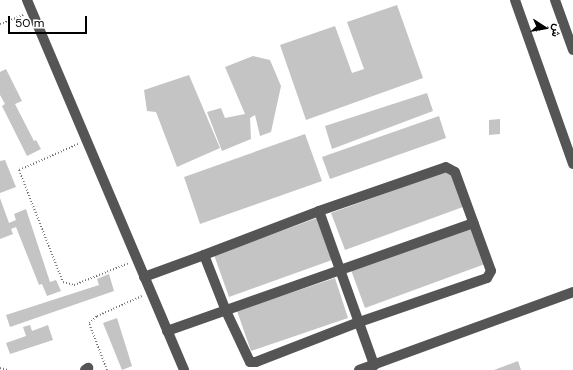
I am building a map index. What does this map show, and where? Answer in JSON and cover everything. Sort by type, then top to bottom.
[{"type":"street","points":[[27,0],[184,370]]},
{"type":"street","points":[[515,0],[573,164]]},
{"type":"street","points":[[555,0],[573,50]]},
{"type":"street","points":[[144,277],[204,254],[319,212],[446,167],[455,172],[491,271],[490,276],[358,322],[256,362],[250,362],[226,311],[204,254]]},
{"type":"street","points":[[319,212],[374,365]]},
{"type":"street","points":[[167,331],[474,223]]},
{"type":"street","points":[[359,370],[573,292]]},
{"type":"path","points":[[0,24],[32,12]]},
{"type":"path","points":[[527,34],[563,23]]},
{"type":"path","points":[[86,141],[19,170],[63,282],[74,285],[137,260]]},
{"type":"path","points":[[107,370],[89,327],[91,320],[151,292]]},
{"type":"path","points":[[0,368],[8,370]]},
{"type":"building","points":[[397,5],[423,78],[306,120],[280,45],[335,26],[352,73],[364,69],[347,22]]},
{"type":"building","points":[[253,56],[270,60],[281,86],[271,132],[260,136],[255,115],[250,118],[251,139],[222,151],[207,112],[221,108],[225,118],[245,114],[225,67]]},
{"type":"building","points":[[6,69],[22,101],[15,104],[34,141],[36,140],[41,149],[27,156],[2,106],[5,104],[0,95],[0,72]]},
{"type":"building","points":[[189,75],[220,148],[177,167],[156,112],[147,111],[144,90]]},
{"type":"building","points":[[427,93],[433,111],[332,149],[325,126]]},
{"type":"building","points":[[439,116],[446,138],[330,179],[322,157]]},
{"type":"building","points":[[500,119],[500,134],[489,135],[489,120]]},
{"type":"building","points":[[305,134],[322,181],[200,224],[184,177]]},
{"type":"building","points":[[5,160],[16,187],[0,193],[0,161]]},
{"type":"building","points":[[450,170],[463,207],[345,250],[331,213]]},
{"type":"building","points":[[0,198],[9,223],[16,220],[14,214],[26,209],[50,282],[56,280],[61,291],[47,296],[42,284],[39,285],[16,227],[11,229],[13,234],[0,239]]},
{"type":"building","points":[[317,218],[332,260],[229,297],[214,255]]},
{"type":"building","points":[[472,226],[485,264],[365,308],[351,270]]},
{"type":"building","points":[[109,274],[114,291],[10,327],[6,315],[99,285],[97,279]]},
{"type":"building","points":[[335,278],[348,318],[251,351],[237,311]]},
{"type":"building","points":[[117,318],[132,366],[122,370],[103,323]]},
{"type":"building","points":[[30,325],[32,331],[48,325],[53,340],[10,354],[6,343],[26,336],[23,327]]},
{"type":"building","points":[[518,361],[521,370],[494,370]]}]
